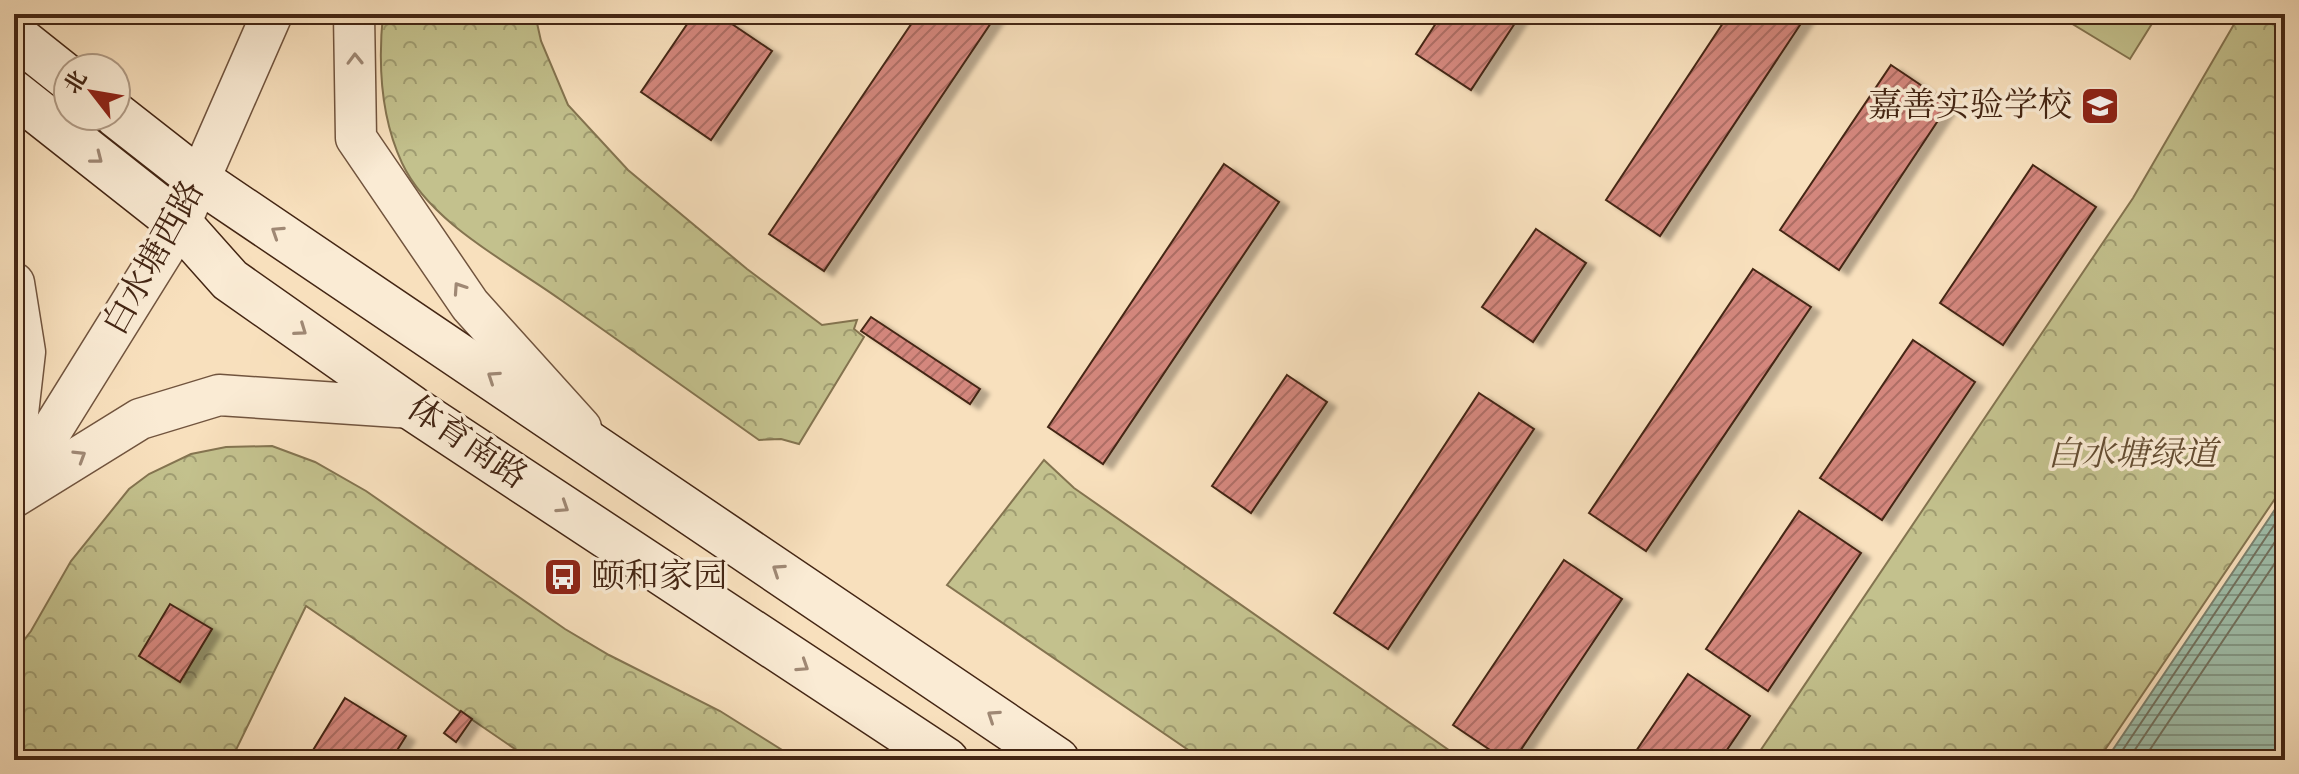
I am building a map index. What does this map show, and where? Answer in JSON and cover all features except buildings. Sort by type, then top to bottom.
[{"type":"main road","points":[[14,35],[52,65]]},
{"type":"main road","name":"体育南路","points":[[14,93],[180,224],[230,280],[412,408],[946,760]]},
{"type":"main road","name":"体育南路","points":[[132,128],[199,180],[1057,760]]},
{"type":"street","name":"白水塘西路","points":[[14,494],[180,224],[272,14]]},
{"type":"street","points":[[354,14],[356,138],[470,305],[602,451]]},
{"type":"street","points":[[14,283],[25,352],[14,448]]},
{"type":"street","points":[[14,494],[140,419],[219,395],[412,408]]},
{"type":"green space","points":[[383,14],[535,14],[541,41],[568,105],[628,170],[747,269],[822,325],[857,320],[854,329],[864,337],[799,444],[781,439],[759,440],[472,240],[431,204],[402,163],[389,127],[382,90]]},
{"type":"green space","points":[[2056,14],[2158,14],[2130,59]]},
{"type":"green space","name":"白水塘绿道","points":[[2240,14],[2285,14],[2285,484],[2098,760],[1754,760],[2133,198]]},
{"type":"green space","points":[[272,446],[315,462],[366,491],[565,629],[609,655],[720,711],[798,760],[531,760],[306,606],[231,760],[14,760],[14,653],[31,631],[71,561],[129,489],[149,474],[191,454],[226,447]]},
{"type":"green space","points":[[1044,460],[1074,488],[1463,760],[1203,760],[947,585]]},
{"type":"water","points":[[2285,494],[2285,760],[2106,760],[2270,517]]},
{"type":"place","name":"嘉善实验学校","points":[[2100,106]]},
{"type":"place","name":"颐和家园","points":[[563,577]]}]
